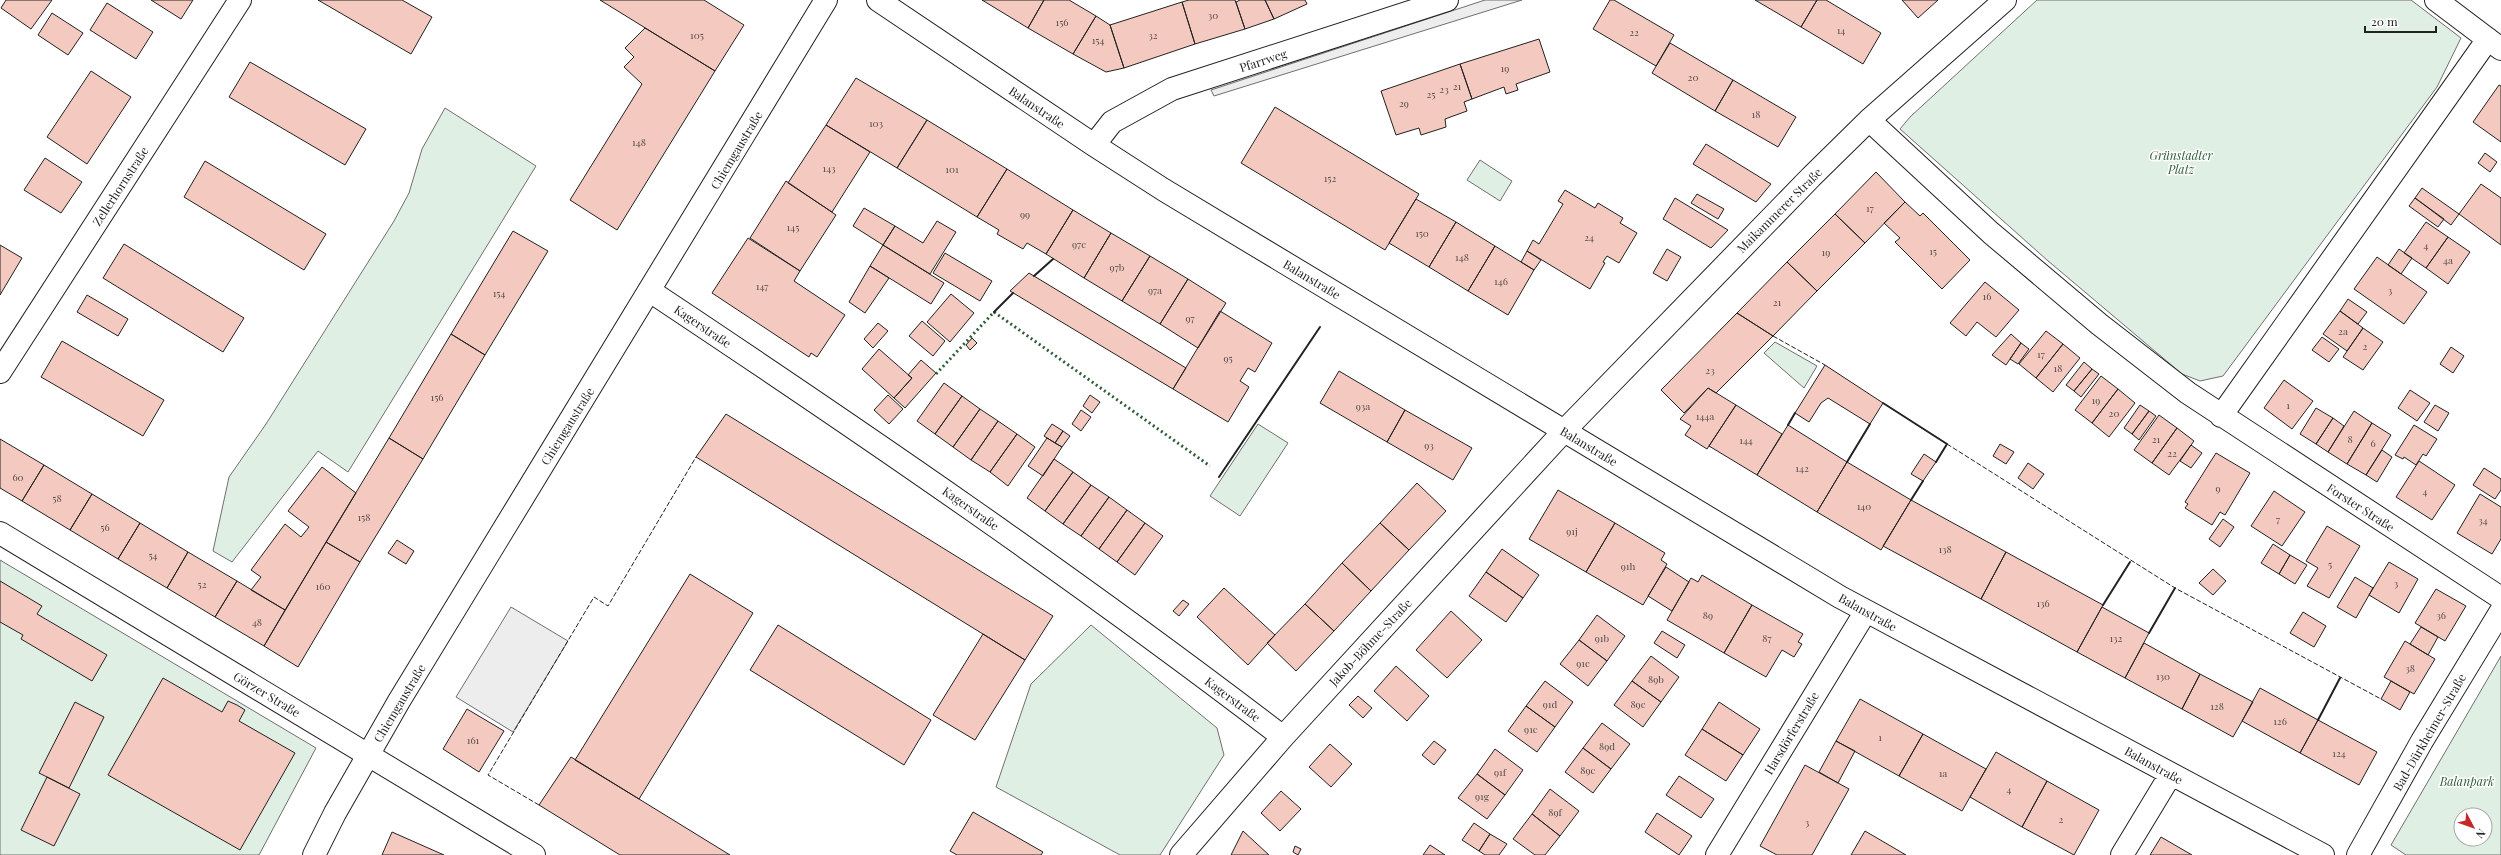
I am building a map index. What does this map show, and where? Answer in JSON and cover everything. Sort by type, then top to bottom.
[{"type":"street","name":"Zellerhornstraße","points":[[0,372],[240,0]]},
{"type":"street","name":"Chiemgaustraße","points":[[314,855],[368,754],[826,0]]},
{"type":"street","name":"Balanstraße","points":[[878,0],[1094,145],[1564,431],[1866,611],[2323,855]]},
{"type":"street","name":"Pfarrweg","points":[[1094,145],[1112,122],[1172,89],[1447,0]]},
{"type":"street","name":"Maikammerer Straße","points":[[1564,431],[1781,207],[1869,120],[2005,0]]},
{"type":"street","points":[[1869,120],[1990,233],[2105,328],[2221,416],[2494,44],[2436,0]]},
{"type":"street","name":"Kagerstraße","points":[[650,291],[966,505],[1148,634],[1283,737]]},
{"type":"street","name":"Forster Straße","points":[[2221,416],[2501,598]]},
{"type":"street","name":"Jakob-Böhme-Straße","points":[[1180,855],[1283,737],[1564,431]]},
{"type":"street","name":"Görzer Straße","points":[[0,533],[534,855]]},
{"type":"street","name":"Bad-Dürkheimer-Straße","points":[[2358,855],[2422,741],[2501,610]]},
{"type":"street","name":"Harsdörferstraße","points":[[1717,855],[1866,611]]},
{"type":"street","points":[[2122,855],[2171,774]]},
{"type":"green space","name":"Grünstadter Platz","points":[[2037,0],[2411,0],[2461,38],[2437,87],[2223,376],[2200,381],[2182,374],[2047,260],[1900,129],[1910,117]]},
{"type":"green space","points":[[445,108],[536,166],[348,472],[318,451],[232,562],[213,551],[229,477],[266,424],[394,221],[409,193],[422,149]]},
{"type":"green space","points":[[1480,160],[1512,181],[1500,201],[1467,180]]},
{"type":"green space","points":[[1775,342],[1817,366],[1804,388],[1764,353]]},
{"type":"green space","points":[[1258,424],[1288,443],[1240,516],[1210,496]]},
{"type":"green space","points":[[0,560],[316,748],[259,855],[0,855]]},
{"type":"green space","points":[[1091,625],[1217,728],[1224,755],[1160,855],[1120,855],[996,787],[1031,684]]},
{"type":"green space","name":"Balanpark","points":[[2501,656],[2501,855],[2406,855],[2391,845]]},
{"type":"shaded area","points":[[1485,0],[1522,0],[1214,96],[1211,90]]},
{"type":"shaded area","points":[[511,607],[568,641],[513,732],[456,697]]},
{"type":"building","points":[[6,0],[52,0],[31,29],[1,8]]},
{"type":"building","points":[[151,0],[193,0],[181,19]]},
{"type":"building","points":[[318,0],[402,0],[432,17],[411,54]]},
{"type":"building","points":[[600,0],[704,0],[744,25],[715,71]]},
{"type":"building","points":[[982,0],[1044,0],[1028,28]]},
{"type":"building","points":[[1044,0],[1069,0],[1096,16],[1073,54],[1028,28]]},
{"type":"building","points":[[1189,0],[1235,0],[1245,29],[1195,44],[1182,2]]},
{"type":"building","points":[[1240,0],[1265,0],[1274,19],[1245,29],[1236,2]]},
{"type":"building","points":[[1265,0],[1305,0],[1307,4],[1274,19]]},
{"type":"building","points":[[1610,0],[1614,0],[1674,35],[1656,66],[1593,29]]},
{"type":"building","points":[[1755,0],[1817,0],[1801,27]]},
{"type":"building","points":[[1817,0],[1826,0],[1881,33],[1863,64],[1801,27]]},
{"type":"building","points":[[1902,0],[1938,0],[1918,18]]},
{"type":"building","points":[[1182,2],[1195,44],[1124,68],[1110,25]]},
{"type":"building","points":[[107,3],[153,32],[136,59],[90,30]]},
{"type":"building","points":[[52,13],[83,33],[68,55],[38,35]]},
{"type":"building","points":[[1096,16],[1110,25],[1124,68],[1106,72],[1073,54]]},
{"type":"building","points":[[645,28],[715,71],[617,230],[570,200],[642,84],[624,67],[634,57],[625,48]]},
{"type":"building","points":[[1539,39],[1550,72],[1516,84],[1518,90],[1506,94],[1504,87],[1472,99],[1460,64]]},
{"type":"building","points":[[1670,43],[1733,80],[1715,111],[1652,73]]},
{"type":"building","points":[[250,62],[366,129],[345,165],[229,97]]},
{"type":"building","points":[[1460,64],[1472,99],[1464,102],[1467,111],[1445,119],[1446,127],[1421,135],[1419,128],[1396,135],[1381,91]]},
{"type":"building","points":[[91,71],[131,97],[87,164],[47,137]]},
{"type":"building","points":[[856,78],[927,120],[897,168],[826,125]]},
{"type":"building","points":[[1733,80],[1796,117],[1778,147],[1715,111]]},
{"type":"building","points":[[2499,85],[2501,86],[2501,142],[2473,122]]},
{"type":"building","points":[[1275,107],[1419,194],[1385,250],[1241,163]]},
{"type":"building","points":[[927,120],[1007,169],[977,217],[897,168]]},
{"type":"building","points":[[826,125],[870,152],[832,212],[788,183]]},
{"type":"building","points":[[1706,144],[1771,184],[1756,202],[1693,164]]},
{"type":"building","points":[[2485,153],[2497,162],[2490,172],[2478,163]]},
{"type":"building","points":[[45,158],[82,182],[61,213],[24,190]]},
{"type":"building","points":[[205,161],[326,234],[304,270],[184,197]]},
{"type":"building","points":[[1007,169],[1073,210],[1046,254],[1027,243],[1023,249],[997,234],[999,230],[977,217]]},
{"type":"building","points":[[1876,172],[1905,202],[1865,243],[1835,214]]},
{"type":"building","points":[[786,181],[836,215],[800,271],[750,238]]},
{"type":"building","points":[[2481,184],[2501,198],[2501,245],[2459,214]]},
{"type":"building","points":[[2422,188],[2459,214],[2451,225],[2415,198]]},
{"type":"building","points":[[1565,190],[1595,208],[1598,203],[1623,218],[1620,223],[1637,233],[1619,263],[1607,256],[1603,262],[1605,263],[1590,289],[1527,251],[1533,240],[1539,244],[1563,204],[1558,201]]},
{"type":"building","points":[[1697,194],[1724,209],[1718,219],[1691,203]]},
{"type":"building","points":[[1675,198],[1728,230],[1711,248],[1663,219]]},
{"type":"building","points":[[2415,198],[2444,219],[2438,227],[2409,206]]},
{"type":"building","points":[[1416,199],[1456,222],[1429,267],[1389,243]]},
{"type":"building","points":[[1905,202],[1920,216],[1923,213],[1970,260],[1942,289],[1895,242],[1900,238],[1884,223]]},
{"type":"building","points":[[864,208],[895,226],[883,245],[853,226]]},
{"type":"building","points":[[1073,210],[1111,233],[1084,278],[1046,254]]},
{"type":"building","points":[[1835,214],[1865,243],[1817,291],[1787,262]]},
{"type":"building","points":[[937,221],[956,232],[930,274],[883,245],[895,226],[923,243]]},
{"type":"building","points":[[1456,222],[1495,246],[1468,291],[1429,267]]},
{"type":"building","points":[[2426,222],[2448,237],[2426,268],[2404,253]]},
{"type":"building","points":[[513,231],[548,251],[485,355],[451,334]]},
{"type":"building","points":[[1111,233],[1150,256],[1122,301],[1084,278]]},
{"type":"building","points":[[2448,237],[2470,252],[2448,284],[2426,268]]},
{"type":"building","points":[[748,238],[800,271],[794,281],[845,315],[817,357],[811,353],[809,357],[712,293]]},
{"type":"building","points":[[124,244],[244,318],[223,352],[103,278]]},
{"type":"building","points":[[0,245],[22,258],[0,295]]},
{"type":"building","points":[[883,245],[944,283],[931,304],[870,266]]},
{"type":"building","points":[[1495,246],[1534,270],[1508,315],[1468,291]]},
{"type":"building","points":[[1667,249],[1681,257],[1667,281],[1653,273]]},
{"type":"building","points":[[2399,249],[2412,258],[2401,274],[2388,265]]},
{"type":"building","points":[[1527,251],[1541,260],[1534,270],[1521,262]]},
{"type":"building","points":[[945,253],[992,281],[980,301],[933,273]]},
{"type":"building","points":[[1150,256],[1188,279],[1160,324],[1122,301]]},
{"type":"building","points":[[2377,257],[2427,292],[2404,324],[2354,289]]},
{"type":"building","points":[[1787,262],[1817,291],[1773,336],[1737,313]]},
{"type":"building","points":[[870,266],[889,278],[865,313],[849,302]]},
{"type":"building","points":[[1029,273],[1186,368],[1173,389],[1010,291]]},
{"type":"building","points":[[1188,279],[1226,303],[1198,348],[1160,324]]},
{"type":"building","points":[[1985,282],[2019,310],[1996,337],[1977,322],[1966,336],[1950,323]]},
{"type":"building","points":[[951,294],[974,313],[950,342],[927,322]]},
{"type":"building","points":[[87,295],[128,319],[118,336],[77,312]]},
{"type":"building","points":[[2348,299],[2367,312],[2358,324],[2340,311]]},
{"type":"building","points":[[1220,311],[1272,343],[1255,372],[1248,368],[1240,381],[1249,387],[1228,422],[1173,389]]},
{"type":"building","points":[[2340,311],[2363,328],[2347,351],[2323,334]]},
{"type":"building","points":[[1737,313],[1773,336],[1716,393],[1708,388],[1684,413],[1661,390]]},
{"type":"building","points":[[922,321],[945,341],[933,356],[909,336]]},
{"type":"building","points":[[878,323],[888,331],[873,348],[864,339]]},
{"type":"building","points":[[2363,328],[2383,342],[2363,370],[2343,357]]},
{"type":"building","points":[[2046,331],[2063,344],[2036,378],[2019,364]]},
{"type":"building","points":[[451,334],[485,355],[423,459],[389,438]]},
{"type":"building","points":[[2011,334],[2021,343],[2006,365],[1992,355]]},
{"type":"building","points":[[2322,337],[2339,349],[2329,362],[2312,350]]},
{"type":"building","points":[[972,338],[977,343],[970,350],[966,345]]},
{"type":"building","points":[[62,341],[164,400],[143,436],[41,377]]},
{"type":"building","points":[[2021,343],[2029,349],[2018,364],[2010,359]]},
{"type":"building","points":[[2063,344],[2080,358],[2053,392],[2036,378]]},
{"type":"building","points":[[2451,347],[2464,356],[2453,373],[2440,364]]},
{"type":"building","points":[[879,349],[912,378],[894,398],[862,369]]},
{"type":"building","points":[[921,360],[936,373],[905,408],[894,398],[912,378],[908,375]]},
{"type":"building","points":[[2084,362],[2092,369],[2074,391],[2066,385]]},
{"type":"building","points":[[1825,365],[1883,403],[1870,424],[1828,398],[1821,403],[1809,422],[1795,413]]},
{"type":"building","points":[[2092,369],[2099,374],[2081,397],[2074,391]]},
{"type":"building","points":[[1339,371],[1405,410],[1387,442],[1320,403]]},
{"type":"building","points":[[2101,376],[2118,389],[2092,423],[2075,410]]},
{"type":"building","points":[[2284,380],[2313,401],[2292,429],[2264,408]]},
{"type":"building","points":[[944,383],[962,396],[935,434],[917,421]]},
{"type":"building","points":[[1708,388],[1736,405],[1707,449],[1685,435],[1691,426],[1680,419]]},
{"type":"building","points":[[2118,389],[2135,403],[2109,437],[2092,423]]},
{"type":"building","points":[[2410,390],[2430,403],[2417,421],[2398,408]]},
{"type":"building","points":[[888,395],[903,409],[889,424],[874,410]]},
{"type":"building","points":[[1090,395],[1100,402],[1092,413],[1083,406]]},
{"type":"building","points":[[962,396],[980,409],[953,447],[935,434]]},
{"type":"building","points":[[1736,405],[1782,434],[1757,475],[1709,446]]},
{"type":"building","points":[[2140,405],[2149,411],[2132,434],[2124,428]]},
{"type":"building","points":[[2435,405],[2449,413],[2438,431],[2424,422]]},
{"type":"building","points":[[2316,408],[2333,418],[2316,444],[2300,434]]},
{"type":"building","points":[[980,409],[998,421],[971,460],[953,447]]},
{"type":"building","points":[[1081,410],[1091,417],[1081,431],[1072,424]]},
{"type":"building","points":[[1405,410],[1472,448],[1453,480],[1387,442]]},
{"type":"building","points":[[2149,411],[2156,416],[2139,440],[2132,434]]},
{"type":"building","points":[[2354,411],[2372,423],[2347,464],[2328,452]]},
{"type":"building","points":[[726,414],[1053,616],[1025,660],[696,457]]},
{"type":"building","points":[[2159,415],[2177,428],[2152,463],[2134,450]]},
{"type":"building","points":[[2333,418],[2344,426],[2328,452],[2316,444]]},
{"type":"building","points":[[998,421],[1017,434],[990,472],[971,460]]},
{"type":"building","points":[[2372,423],[2391,435],[2366,475],[2347,464]]},
{"type":"building","points":[[1052,424],[1063,431],[1055,443],[1044,436]]},
{"type":"building","points":[[1788,425],[1847,462],[1817,512],[1757,475]]},
{"type":"building","points":[[2414,425],[2437,439],[2426,456],[2423,454],[2416,465],[2404,457],[2403,459],[2395,455]]},
{"type":"building","points":[[2177,428],[2194,441],[2169,475],[2152,463]]},
{"type":"building","points":[[1063,431],[1070,436],[1062,447],[1055,443]]},
{"type":"building","points":[[1017,434],[1035,447],[1008,486],[990,472]]},
{"type":"building","points":[[389,438],[423,459],[360,562],[326,542]]},
{"type":"building","points":[[1047,438],[1062,447],[1043,476],[1028,466]]},
{"type":"building","points":[[0,439],[44,465],[22,501],[0,488]]},
{"type":"building","points":[[2000,444],[2014,452],[2006,464],[1993,456]]},
{"type":"building","points":[[2191,445],[2202,453],[2191,468],[2180,461]]},
{"type":"building","points":[[2382,450],[2392,457],[2377,482],[2366,475]]},
{"type":"building","points":[[2216,453],[2250,473],[2225,515],[2220,512],[2212,525],[2185,508],[2188,504],[2185,502]]},
{"type":"building","points":[[1924,454],[1936,462],[1923,481],[1911,474]]},
{"type":"building","points":[[1054,459],[1073,472],[1045,511],[1027,498]]},
{"type":"building","points":[[2419,461],[2455,485],[2432,520],[2396,497]]},
{"type":"building","points":[[1847,462],[1911,500],[1881,550],[1817,512]]},
{"type":"building","points":[[2028,463],[2044,474],[2033,489],[2018,478]]},
{"type":"building","points":[[44,465],[92,494],[70,530],[22,501]]},
{"type":"building","points":[[322,467],[356,493],[285,610],[251,590],[261,577],[251,570],[285,524],[301,537],[309,527],[288,511]]},
{"type":"building","points":[[2484,468],[2501,479],[2501,490],[2495,499],[2473,485]]},
{"type":"building","points":[[1073,472],[1091,485],[1063,524],[1045,511]]},
{"type":"building","points":[[1417,483],[1446,511],[1409,550],[1380,523]]},
{"type":"building","points":[[1091,485],[1109,497],[1081,536],[1063,524]]},
{"type":"building","points":[[1558,490],[1615,523],[1586,572],[1529,539]]},
{"type":"building","points":[[2274,491],[2305,512],[2282,546],[2251,526]]},
{"type":"building","points":[[92,494],[140,523],[118,559],[70,530]]},
{"type":"building","points":[[2480,494],[2501,507],[2501,539],[2492,554],[2457,533]]},
{"type":"building","points":[[1109,497],[1127,510],[1099,549],[1081,536]]},
{"type":"building","points":[[1911,500],[2006,552],[1981,599],[1883,546]]},
{"type":"building","points":[[1127,510],[1145,523],[1117,562],[1099,549]]},
{"type":"building","points":[[2223,519],[2234,527],[2220,547],[2209,539]]},
{"type":"building","points":[[140,523],[188,552],[167,588],[118,559]]},
{"type":"building","points":[[1145,523],[1163,536],[1135,575],[1117,562]]},
{"type":"building","points":[[1380,523],[1409,550],[1371,591],[1342,563]]},
{"type":"building","points":[[1615,523],[1665,553],[1661,560],[1667,564],[1643,605],[1586,572]]},
{"type":"building","points":[[2327,526],[2360,546],[2329,598],[2307,586],[2318,568],[2306,561]]},
{"type":"building","points":[[397,540],[414,551],[406,564],[388,553]]},
{"type":"building","points":[[326,542],[360,562],[298,667],[264,646]]},
{"type":"building","points":[[2273,544],[2290,555],[2279,574],[2261,563]]},
{"type":"building","points":[[1502,549],[1539,575],[1523,598],[1486,572]]},
{"type":"building","points":[[188,552],[237,581],[215,617],[167,588]]},
{"type":"building","points":[[2006,552],[2103,605],[2077,652],[1981,599]]},
{"type":"building","points":[[2290,555],[2307,565],[2295,584],[2279,574]]},
{"type":"building","points":[[2389,562],[2418,579],[2399,613],[2369,595]]},
{"type":"building","points":[[1342,563],[1371,591],[1334,631],[1305,604]]},
{"type":"building","points":[[1666,567],[1689,582],[1672,611],[1648,596]]},
{"type":"building","points":[[2213,569],[2226,581],[2213,595],[2199,583]]},
{"type":"building","points":[[1486,572],[1523,598],[1506,622],[1469,596]]},
{"type":"building","points":[[690,574],[753,613],[639,799],[575,760]]},
{"type":"building","points":[[1702,575],[1752,605],[1724,653],[1667,620],[1691,578],[1698,582]]},
{"type":"building","points":[[2355,577],[2373,588],[2356,618],[2337,607]]},
{"type":"building","points":[[0,581],[42,606],[37,614],[107,655],[92,681],[21,639],[23,635],[0,622]]},
{"type":"building","points":[[237,581],[285,610],[264,646],[215,617]]},
{"type":"building","points":[[1224,588],[1275,635],[1248,665],[1197,617]]},
{"type":"building","points":[[2436,589],[2466,606],[2445,641],[2415,623]]},
{"type":"building","points":[[1183,600],[1189,604],[1179,616],[1173,611]]},
{"type":"building","points":[[1305,604],[1334,631],[1296,671],[1267,643]]},
{"type":"building","points":[[1752,605],[1803,634],[1798,642],[1802,644],[1794,657],[1782,650],[1766,677],[1724,653]]},
{"type":"building","points":[[2102,607],[2149,633],[2125,678],[2077,652]]},
{"type":"building","points":[[1451,611],[1482,640],[1447,678],[1416,650]]},
{"type":"building","points":[[2303,612],[2326,626],[2314,647],[2290,633]]},
{"type":"building","points":[[1597,615],[1625,636],[1607,661],[1579,640]]},
{"type":"building","points":[[778,625],[931,720],[904,765],[750,670]]},
{"type":"building","points":[[2421,627],[2438,637],[2428,655],[2410,644]]},
{"type":"building","points":[[1662,631],[1685,645],[1677,658],[1654,643]]},
{"type":"building","points":[[983,634],[1025,660],[975,740],[933,715]]},
{"type":"building","points":[[1579,640],[1607,661],[1588,686],[1560,664]]},
{"type":"building","points":[[2405,641],[2435,659],[2414,694],[2384,677]]},
{"type":"building","points":[[2144,643],[2200,674],[2182,709],[2125,678]]},
{"type":"building","points":[[1651,656],[1679,677],[1661,702],[1632,681]]},
{"type":"building","points":[[1396,666],[1429,696],[1407,721],[1374,691]]},
{"type":"building","points":[[2200,674],[2253,702],[2233,737],[2182,709]]},
{"type":"building","points":[[163,678],[222,712],[228,701],[237,705],[245,710],[239,721],[295,753],[240,850],[108,775]]},
{"type":"building","points":[[1545,681],[1573,702],[1555,727],[1526,706]]},
{"type":"building","points":[[1632,681],[1661,702],[1643,727],[1614,705]]},
{"type":"building","points":[[2391,681],[2410,692],[2400,710],[2381,699]]},
{"type":"building","points":[[2260,688],[2318,720],[2300,753],[2242,721]]},
{"type":"building","points":[[1358,696],[1372,708],[1363,718],[1349,705]]},
{"type":"building","points":[[1860,699],[1923,734],[1899,776],[1836,741]]},
{"type":"building","points":[[75,702],[104,717],[69,788],[39,773]]},
{"type":"building","points":[[1719,702],[1760,729],[1743,755],[1702,729]]},
{"type":"building","points":[[1526,706],[1555,727],[1537,752],[1508,731]]},
{"type":"building","points":[[467,709],[504,731],[479,772],[443,749]]},
{"type":"building","points":[[2318,720],[2377,752],[2359,785],[2300,753]]},
{"type":"building","points":[[1602,723],[1630,744],[1611,769],[1583,748]]},
{"type":"building","points":[[1702,729],[1743,755],[1726,781],[1685,755]]},
{"type":"building","points":[[1923,734],[1986,769],[1962,811],[1899,776]]},
{"type":"building","points":[[1434,741],[1446,750],[1434,765],[1422,755]]},
{"type":"building","points":[[1836,741],[1855,751],[1838,783],[1819,772]]},
{"type":"building","points":[[1330,744],[1352,764],[1331,787],[1309,767]]},
{"type":"building","points":[[1583,748],[1611,769],[1593,793],[1565,772]]},
{"type":"building","points":[[1495,749],[1523,770],[1505,795],[1477,774]]},
{"type":"building","points":[[1996,752],[2047,781],[2022,827],[1970,797]]},
{"type":"building","points":[[571,757],[730,855],[620,855],[539,805]]},
{"type":"building","points":[[1805,765],[1849,789],[1812,855],[1777,855],[1760,846]]},
{"type":"building","points":[[1477,774],[1505,795],[1487,819],[1458,798]]},
{"type":"building","points":[[1679,776],[1714,799],[1701,818],[1666,795]]},
{"type":"building","points":[[47,777],[80,794],[54,846],[21,830]]},
{"type":"building","points":[[2047,781],[2099,810],[2074,855],[2022,827]]},
{"type":"building","points":[[1550,789],[1579,811],[1560,836],[1532,814]]},
{"type":"building","points":[[1281,791],[1301,809],[1280,831],[1261,813]]},
{"type":"building","points":[[973,812],[1043,852],[1041,855],[957,855],[950,851]]},
{"type":"building","points":[[1657,813],[1692,836],[1679,855],[1645,832]]},
{"type":"building","points":[[1532,814],[1560,836],[1545,855],[1535,855],[1513,839]]},
{"type":"building","points":[[1474,823],[1490,834],[1479,851],[1462,840]]},
{"type":"building","points":[[1243,831],[1269,855],[1231,855]]},
{"type":"building","points":[[1865,831],[1906,855],[1851,855]]},
{"type":"building","points":[[392,832],[444,855],[382,855]]},
{"type":"building","points":[[1490,834],[1507,844],[1499,855],[1485,855],[1479,851]]},
{"type":"building","points":[[2161,837],[2192,855],[2150,855]]},
{"type":"building","points":[[1430,845],[1445,855],[1423,855]]},
{"type":"building","points":[[1295,846],[1301,849],[1298,855],[1293,852]]},
{"type":"hedge","points":[[936,374],[994,312],[1210,466]]},
{"type":"fence","points":[[1773,336],[1825,365]]},
{"type":"fence","points":[[1947,444],[2175,588],[2381,699]]},
{"type":"fence","points":[[539,805],[488,775],[594,597],[608,606],[696,457]]},
{"type":"wall","points":[[1034,276],[1053,259]]},
{"type":"wall","points":[[994,312],[1013,293]]},
{"type":"wall","points":[[1219,477],[1320,327]]},
{"type":"wall","points":[[1883,403],[1947,444],[1936,462]]},
{"type":"wall","points":[[1788,425],[1795,413]]},
{"type":"wall","points":[[1847,462],[1870,424]]},
{"type":"wall","points":[[1911,500],[1923,481]]},
{"type":"wall","points":[[2103,605],[2130,562]]},
{"type":"wall","points":[[2149,633],[2175,588]]},
{"type":"wall","points":[[2318,720],[2340,678]]}]
